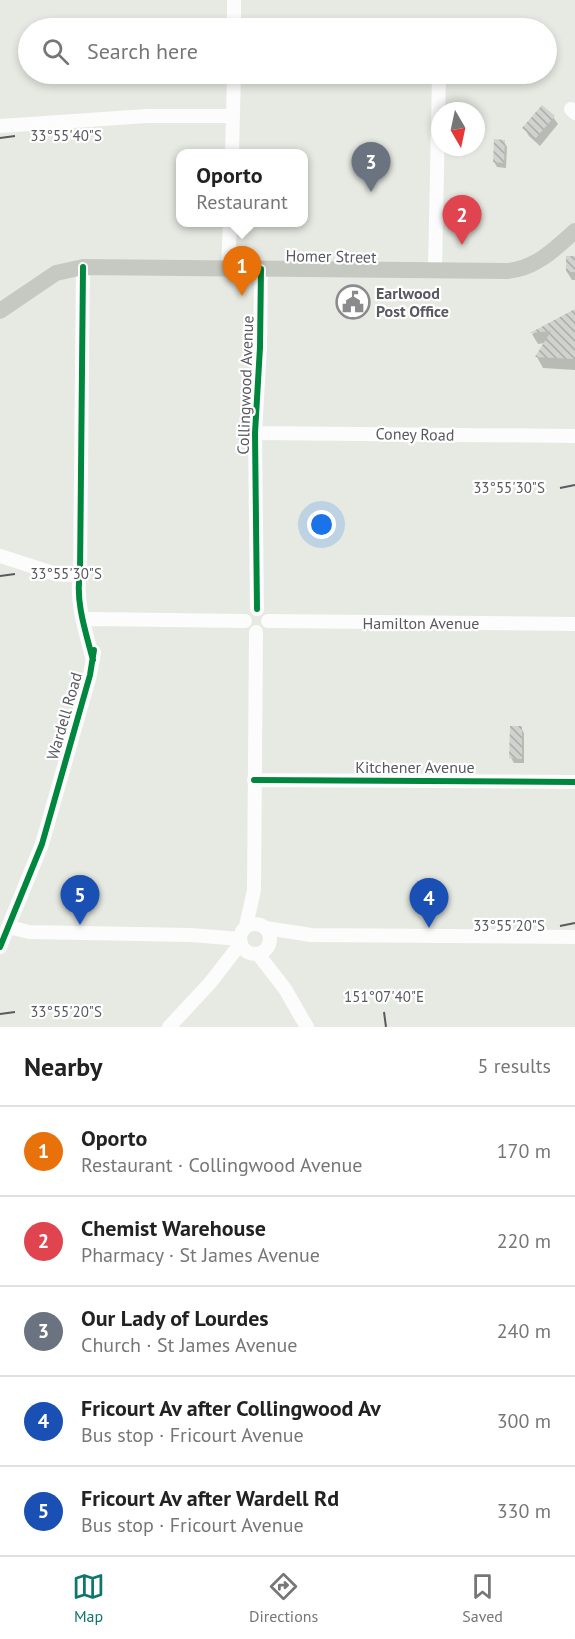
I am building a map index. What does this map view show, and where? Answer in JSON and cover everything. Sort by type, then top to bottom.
[{"type":"main road","name":"Homer Street","points":[[0,311],[47,279],[67,269],[82,267],[507,271],[525,268],[550,253],[575,231]]},
{"type":"street","points":[[234,0],[234,18]]},
{"type":"street","points":[[232,149],[234,84]]},
{"type":"street","points":[[435,270],[439,84]]},
{"type":"street","points":[[0,126],[147,116],[233,116]]},
{"type":"street","points":[[228,268],[230,227]]},
{"type":"street","name":"Wardell Road","points":[[82,267],[80,574],[78,587],[93,660]]},
{"type":"street","name":"Collingwood Avenue","points":[[257,609],[255,433],[260,347],[261,269]]},
{"type":"street","name":"Coney Road","points":[[255,433],[575,436]]},
{"type":"street","points":[[0,556],[56,574],[80,574]]},
{"type":"street","name":"Wardell Road","points":[[0,947],[42,844],[93,660],[94,637],[80,574]]},
{"type":"street","points":[[257,609],[263,612],[268,621],[265,628],[256,632],[247,628],[245,621],[247,614],[257,609]]},
{"type":"street","points":[[91,619],[245,621]]},
{"type":"street","name":"Hamilton Avenue","points":[[268,621],[575,624]]},
{"type":"street","points":[[256,632],[252,942],[285,989],[307,1027]]},
{"type":"street","name":"Kitchener Avenue","points":[[254,780],[575,782]]},
{"type":"street","points":[[210,983],[223,966],[252,942],[270,935],[264,926],[254,890]]},
{"type":"street","points":[[169,1027],[252,942],[256,924],[311,934]]},
{"type":"street","points":[[9,927],[29,932],[191,935],[252,942]]},
{"type":"street","points":[[191,935],[252,942],[311,934],[575,937]]},
{"type":"street","points":[[210,937],[219,941],[224,947],[223,966]]},
{"type":"building","points":[[542,105],[555,116],[535,139],[522,128]]},
{"type":"building","points":[[494,139],[505,140],[504,163],[493,162]]},
{"type":"building","points":[[566,256],[575,256],[575,272],[566,272]]},
{"type":"building","points":[[575,309],[575,359],[535,357],[551,331],[530,333]]},
{"type":"building","points":[[510,726],[522,726],[522,759],[509,758]]},
{"type":"cycle path","points":[[83,267],[79,595],[93,660]]},
{"type":"cycle path","points":[[257,609],[255,433],[260,347],[261,269]]},
{"type":"cycle path","points":[[0,947],[42,844],[90,675],[94,650]]},
{"type":"cycle path","points":[[254,780],[575,782]]},
{"type":"place","name":"Our Lady of Lourdes","points":[[371,192]]},
{"type":"place","name":"Chemist Warehouse","points":[[462,245]]},
{"type":"place","name":"Oporto","points":[[242,296]]},
{"type":"place","name":"Earlwood Post Office","points":[[353,302]]},
{"type":"place","name":"Fricourt Av after Wardell Rd","points":[[80,925]]},
{"type":"place","name":"Fricourt Av after Collingwood Av","points":[[429,928]]}]
